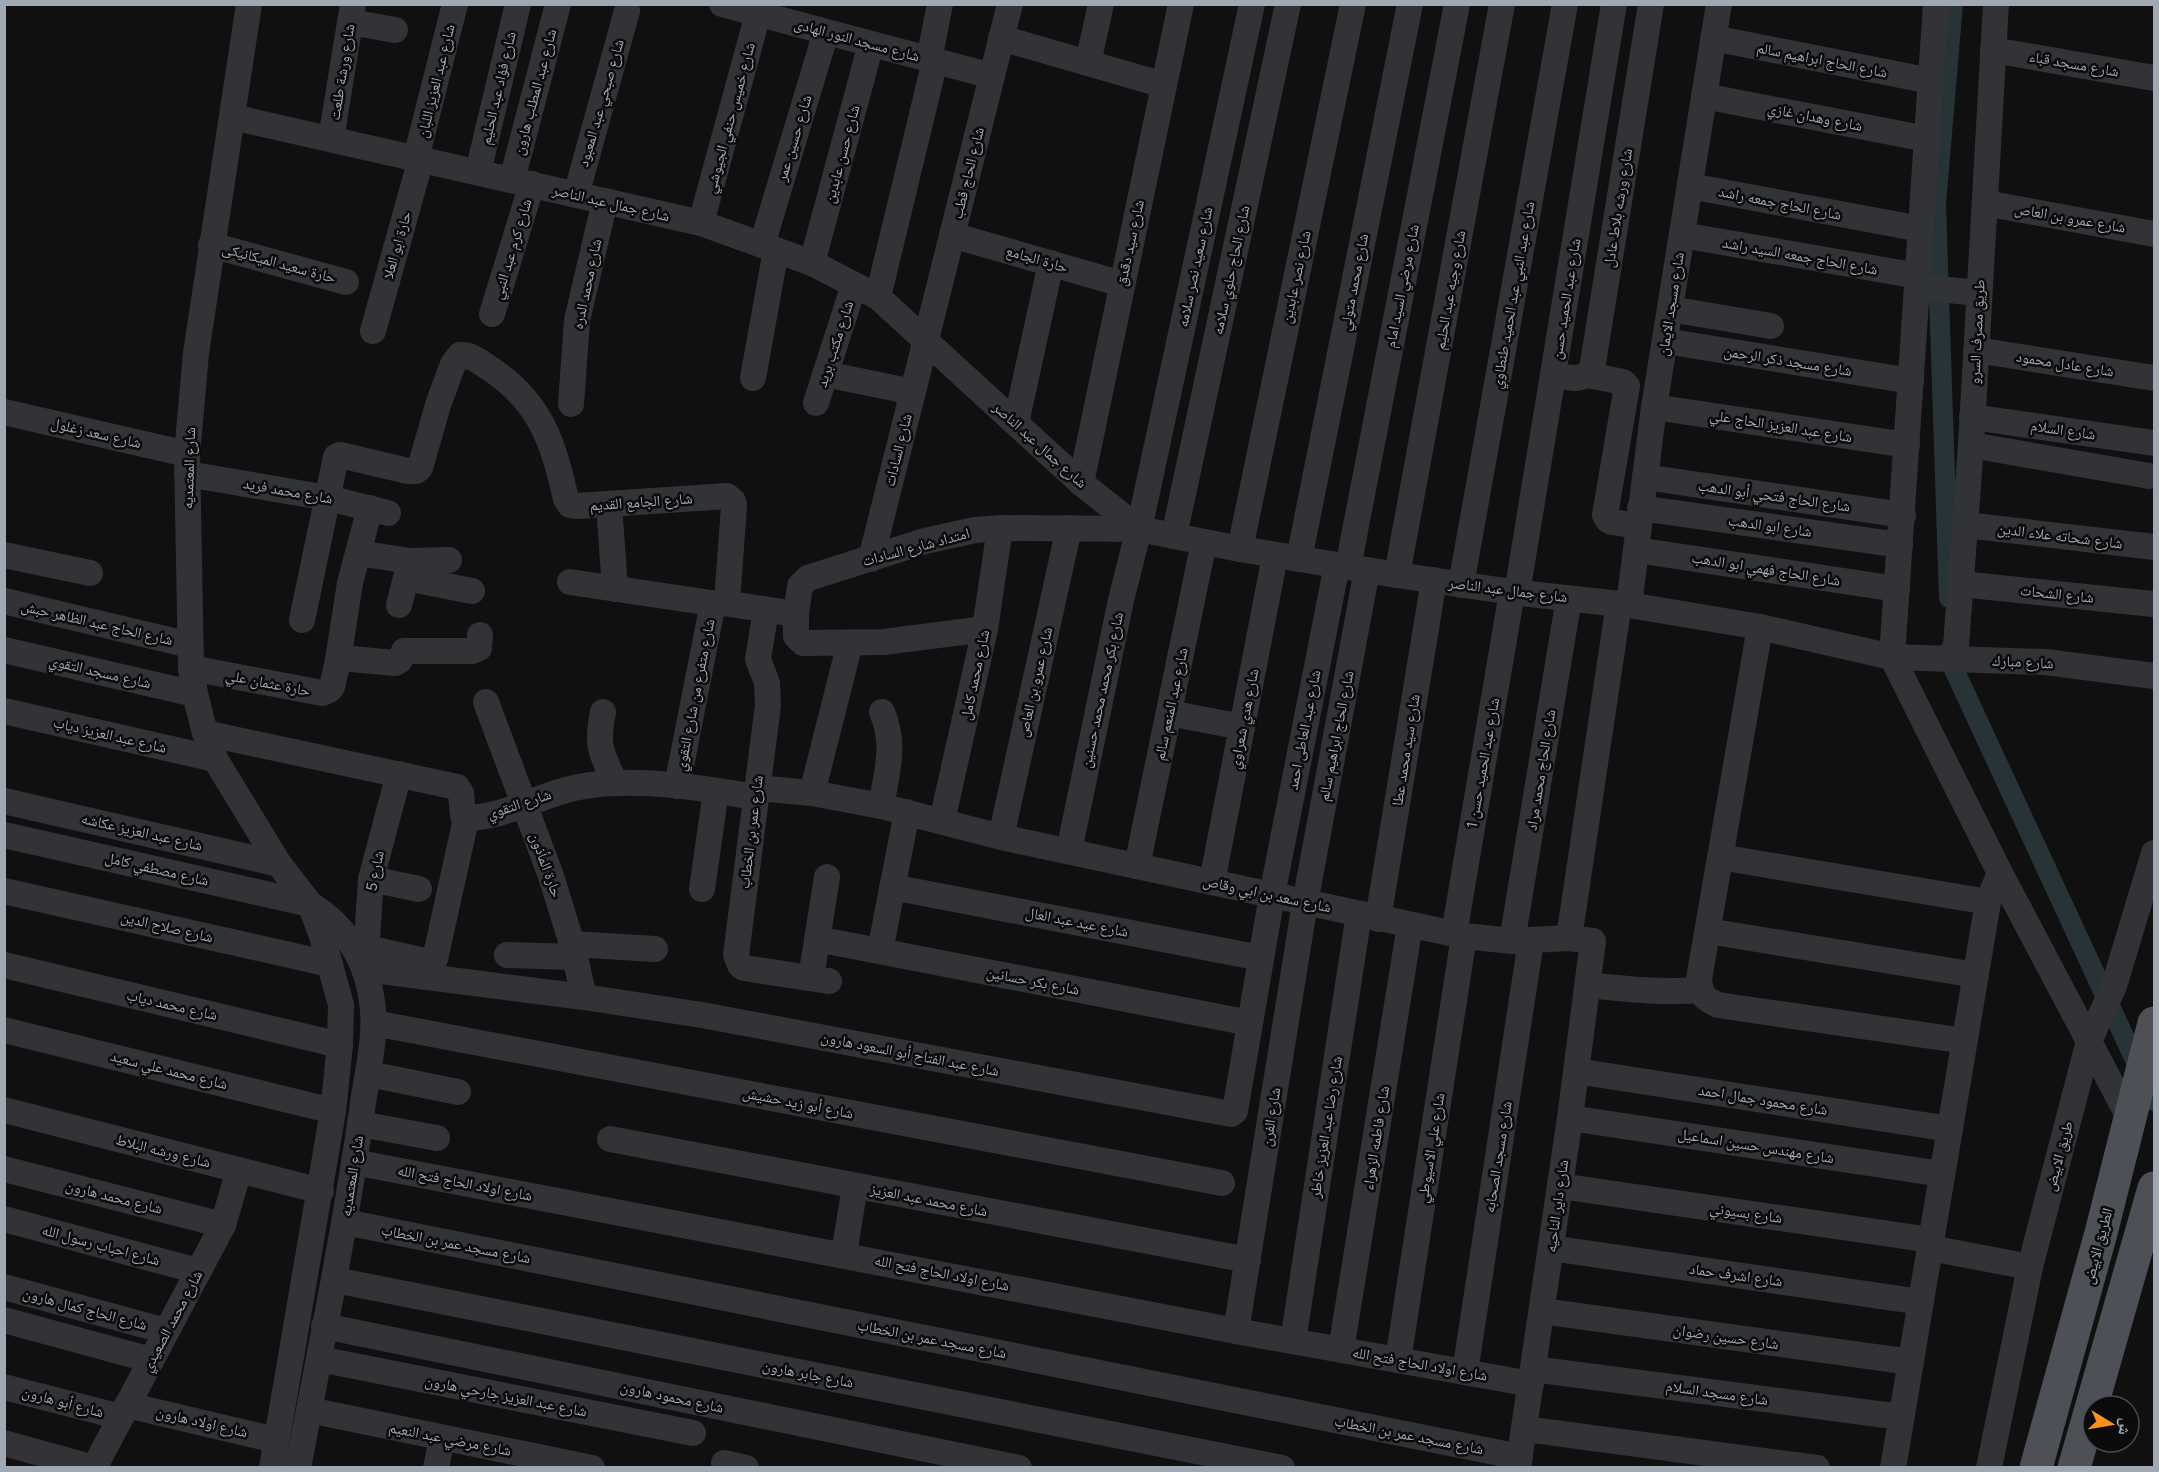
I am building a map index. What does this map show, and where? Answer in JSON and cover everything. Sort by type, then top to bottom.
[{"type":"main road","name":"الطريق الابيض","points":[[2036,1467],[2131,1121],[2154,1023]]},
{"type":"main road","points":[[2074,1467],[2154,1188]]},
{"type":"street","name":"شارع المعتمديه","points":[[249,4],[196,353],[187,464],[190,656],[195,694],[205,733],[215,759],[279,864],[310,904],[322,936],[341,1005],[340,1045],[333,1111],[272,1467]]},
{"type":"street","name":"شارع عبد العزيز اللبان","points":[[419,159],[455,4]]},
{"type":"street","name":"شارع فؤاد عبد الحليم","points":[[478,172],[518,4]]},
{"type":"street","name":"شارع عبد المطلب هارون","points":[[522,182],[558,4]]},
{"type":"street","name":"شارع مسجد النور الهادى","points":[[722,4],[992,76]]},
{"type":"street","points":[[878,297],[932,60],[940,4]]},
{"type":"street","name":"شارع الحاج قطب","points":[[926,341],[1010,4]]},
{"type":"street","points":[[1088,63],[1101,4]]},
{"type":"street","name":"شارع سيد دقدق","points":[[1081,483],[1181,4]]},
{"type":"street","name":"شارع سعيد نصر سلامه","points":[[1139,529],[1252,4]]},
{"type":"street","name":"شارع الحاج حلوي سلامه","points":[[1174,536],[1288,4]]},
{"type":"street","name":"شارع نصر عابدين","points":[[1240,549],[1353,4]]},
{"type":"street","name":"شارع محمد متولي","points":[[1287,557],[1410,4]]},
{"type":"street","name":"شارع مرضي السيد امام","points":[[1351,567],[1456,4]]},
{"type":"street","name":"شارع وجيه عبد الحليم","points":[[1397,575],[1502,4]]},
{"type":"street","name":"شارع عبد النبي عبد الحميد طنطاوي","points":[[1461,585],[1565,4]]},
{"type":"street","name":"شارع عبد الحميد حسن","points":[[1515,593],[1614,4]]},
{"type":"street","name":"شارع ورشه بلاط عادل","points":[[1588,375],[1592,369],[1651,4]]},
{"type":"street","name":"شارع مسجد الايمان","points":[[1581,941],[1624,604],[1638,528],[1654,407],[1719,4]]},
{"type":"street","points":[[1936,4],[1892,657],[2000,873],[2131,1121]]},
{"type":"street","name":"طريق مصرف السرو","points":[[1955,659],[1966,525],[1996,4]]},
{"type":"street","name":"شارع صبحي عبد المعبود","points":[[576,195],[627,11]]},
{"type":"street","points":[[352,13],[395,30]]},
{"type":"street","name":"شارع ورشة طلعت","points":[[331,139],[352,13]]},
{"type":"street","name":"شارع خميس حنفي الجيوشي","points":[[701,223],[758,14]]},
{"type":"street","name":"شارع حسين عمر","points":[[753,378],[769,247],[826,32]]},
{"type":"street","points":[[1001,38],[1164,85]]},
{"type":"street","name":"شارع الحاج ابراهيم سالم","points":[[1713,38],[1931,81]]},
{"type":"street","name":"شارع حسن عابدين","points":[[812,263],[871,44]]},
{"type":"street","name":"شارع مسجد قباء","points":[[1993,50],[2154,78]]},
{"type":"street","name":"شارع وهدان غازي","points":[[1704,96],[1927,139]]},
{"type":"street","name":"شارع جمال عبد الناصر","points":[[231,117],[701,223],[812,263],[878,297],[1081,483],[1139,529],[1240,549],[1397,575],[1515,593],[1624,604],[1760,627],[1892,657]]},
{"type":"street","name":"حارة ابو العلا","points":[[373,331],[419,159]]},
{"type":"street","name":"شارع كرم عبد النبي","points":[[492,314],[522,182]]},
{"type":"street","name":"شارع الحاج جمعه راشد","points":[[1690,186],[1921,229]]},
{"type":"street","name":"شارع محمد الدره","points":[[571,404],[577,320],[605,201]]},
{"type":"street","name":"شارع عمرو بن العاص","points":[[1985,203],[2154,234]]},
{"type":"street","name":"حارة الجامع","points":[[952,235],[1122,284]]},
{"type":"street","name":"شارع الحاج جمعه السيد راشد","points":[[1682,235],[1979,293]]},
{"type":"street","name":"حارة سعيد الميكانيكى","points":[[212,245],[346,282]]},
{"type":"street","points":[[1016,423],[1051,263]]},
{"type":"street","name":"شارع مكتب بريد","points":[[816,403],[854,285]]},
{"type":"street","points":[[1670,309],[1771,326]]},
{"type":"street","name":"شارع السادات","points":[[870,559],[926,341]]},
{"type":"street","name":"شارع مسجد ذكر الرحمن","points":[[1665,341],[1911,381]]},
{"type":"street","name":"شارع عادل محمود","points":[[1976,350],[2154,378]]},
{"type":"street","name":"شارع الجامع القديم","points":[[328,498],[335,459],[340,455],[408,471],[416,471],[420,468],[438,405],[453,364],[460,355],[466,354],[497,373],[517,390],[534,410],[548,433],[568,503],[574,506],[723,496],[731,498],[734,506],[727,599],[721,603]]},
{"type":"street","points":[[825,374],[913,392]]},
{"type":"street","points":[[1553,375],[1578,378],[1588,375],[1623,382],[1628,386],[1605,515],[1612,522],[1638,528]]},
{"type":"street","name":"شارع عبد العزيز الحاج علي","points":[[1654,407],[1907,445]]},
{"type":"street","name":"شارع سعد زغلول","points":[[4,411],[187,464]]},
{"type":"street","name":"شارع السلام","points":[[1972,417],[2154,443]]},
{"type":"street","points":[[1971,445],[2149,476]]},
{"type":"street","name":"شارع محمد فريد","points":[[187,464],[379,511]]},
{"type":"street","name":"شارع الحاج فتحي أبو الدهب","points":[[1645,477],[1903,515]]},
{"type":"street","points":[[302,620],[328,498]]},
{"type":"street","points":[[609,504],[615,589]]},
{"type":"street","name":"حارة عثمان علي","points":[[190,656],[322,693],[329,690],[332,687],[338,660],[350,583],[358,553],[379,511]]},
{"type":"street","name":"شارع شحاته علاء الدين","points":[[1966,525],[2154,547]]},
{"type":"street","name":"امتداد شارع السادات","points":[[796,614],[799,590],[805,580],[950,535],[1000,528],[1139,529]]},
{"type":"street","name":"شارع محمد كامل","points":[[942,821],[985,629],[1000,528]]},
{"type":"street","name":"شارع عمرو بن العاص","points":[[1001,837],[1070,528]]},
{"type":"street","name":"شارع ابو الدهب","points":[[1638,528],[1900,545]]},
{"type":"street","name":"شارع الحاج فهمي ابو الدهب","points":[[1638,528],[1897,589]]},
{"type":"street","name":"شارع بكر محمد محمد حسنين","points":[[1069,851],[1120,600],[1139,529]]},
{"type":"street","name":"شارع عبد المنعم سالم","points":[[1137,866],[1204,542]]},
{"type":"street","points":[[358,553],[472,591]]},
{"type":"street","points":[[4,555],[90,573]]},
{"type":"street","name":"شارع هدي شعراوي","points":[[1212,882],[1242,727],[1287,557]]},
{"type":"street","points":[[408,570],[449,560]]},
{"type":"street","name":"شارع عبد العاطى احمد","points":[[1272,895],[1351,567]]},
{"type":"street","name":"شارع الحاج ابراهيم سالم","points":[[1305,903],[1351,567]]},
{"type":"street","points":[[399,605],[408,570]]},
{"type":"street","name":"شارع سيد محمد عطا","points":[[1368,916],[1434,580]]},
{"type":"street","points":[[570,582],[796,614],[796,636],[803,642],[884,642],[985,629]]},
{"type":"street","name":"شارع الشحات","points":[[1961,584],[2153,604]]},
{"type":"street","name":"شارع عبد الحميد حسن 1","points":[[1459,935],[1515,593]]},
{"type":"street","name":"شارع الحاج محمد مراد","points":[[1522,941],[1569,598]]},
{"type":"street","name":"شارع الحاج عبد الظاهر حبش","points":[[4,601],[190,656]]},
{"type":"street","name":"شارع متفرع من شارع التقوي","points":[[677,786],[721,603]]},
{"type":"street","name":"شارع عمر بن الخطاب","points":[[766,610],[758,660],[769,694],[737,960],[744,968],[820,980],[817,939]]},
{"type":"street","points":[[1760,627],[1699,979],[1700,990],[1704,998],[1718,1005],[1965,1041]]},
{"type":"street","points":[[338,660],[344,658],[395,663],[399,662],[404,651],[472,651],[479,648],[480,635]]},
{"type":"street","points":[[812,793],[850,643]]},
{"type":"street","name":"شارع مسجد التقوي","points":[[4,650],[195,694]]},
{"type":"street","name":"شارع مبارك","points":[[1892,657],[2045,662],[2154,676]]},
{"type":"street","name":"حارة المأذون","points":[[486,702],[551,876],[574,951],[584,997]]},
{"type":"street","name":"شارع عبد العزيز دياب","points":[[4,711],[215,759]]},
{"type":"street","points":[[603,712],[598,735],[600,750],[615,783]]},
{"type":"street","points":[[880,806],[891,743],[889,727],[882,712]]},
{"type":"street","points":[[1169,713],[1242,727]]},
{"type":"street","name":"شارع التقوي","points":[[205,733],[459,788],[462,793],[463,816],[466,819],[500,813],[556,792],[615,783],[677,786],[716,791],[812,793],[942,821]]},
{"type":"street","name":"شارع 5","points":[[366,958],[371,879],[399,774]]},
{"type":"street","points":[[702,889],[716,791]]},
{"type":"street","name":"شارع عبد العزيز عكاشه","points":[[4,801],[279,864]]},
{"type":"street","points":[[880,951],[907,812]]},
{"type":"street","points":[[366,958],[429,962],[435,959],[466,819]]},
{"type":"street","name":"شارع سعد بن ابي وقاص","points":[[942,821],[1001,837],[1459,935],[1522,941],[1581,941]]},
{"type":"street","name":"شارع مصطفي كامل","points":[[4,835],[310,904]]},
{"type":"street","name":"طريق الابيض","points":[[1989,1467],[2030,1268],[2089,1041],[2114,986],[2154,852]]},
{"type":"street","points":[[1720,857],[1988,902]]},
{"type":"street","points":[[1893,1467],[1988,902],[2000,873]]},
{"type":"street","points":[[817,939],[827,877]]},
{"type":"street","points":[[371,879],[419,889]]},
{"type":"street","name":"شارع عيد عبد العال","points":[[892,886],[1261,958]]},
{"type":"street","name":"شارع صلاح الدين","points":[[4,891],[330,964]]},
{"type":"street","name":"شارع عبد الفتاح أبو السعود هارون","points":[[366,958],[584,997],[714,1017],[1231,1114],[1235,1111],[1272,895]]},
{"type":"street","name":"شارع الفرن","points":[[1236,1331],[1305,903]]},
{"type":"street","name":"شارع المعتمديه","points":[[298,1467],[345,1222],[369,1074],[374,1023],[366,958],[344,931],[327,915],[310,904]]},
{"type":"street","name":"شارع رضا عبد العزيز خاطر","points":[[1293,1341],[1368,916]]},
{"type":"street","name":"شارع فاطمه الزهراء","points":[[1341,1350],[1410,925]]},
{"type":"street","points":[[1708,930],[1976,975]]},
{"type":"street","name":"شارع علي الاسيوطي","points":[[1398,1360],[1459,935]]},
{"type":"street","name":"شارع بكر حسانين","points":[[817,939],[1250,1023]]},
{"type":"street","name":"شارع مسجد الصحابه","points":[[1465,1372],[1522,941]]},
{"type":"street","name":"شارع داير الناحيه","points":[[1519,1462],[1588,985],[1581,941]]},
{"type":"street","points":[[507,955],[655,949]]},
{"type":"street","name":"شارع محمد دياب","points":[[4,965],[340,1045]]},
{"type":"street","points":[[1588,985],[1642,991],[1700,990]]},
{"type":"street","name":"شارع أبو زيد حشيش","points":[[374,1023],[1222,1183]]},
{"type":"street","name":"شارع محمد علي سعيد","points":[[4,1030],[333,1111]]},
{"type":"street","name":"شارع محمود جمال احمد","points":[[1576,1071],[1950,1129]]},
{"type":"street","points":[[369,1074],[458,1092]]},
{"type":"street","name":"شارع ورشه البلاط","points":[[4,1110],[321,1191]]},
{"type":"street","name":"شارع مهندس حسين اسماعيل","points":[[1570,1118],[1942,1174]]},
{"type":"street","points":[[360,1124],[437,1138]]},
{"type":"street","name":"شارع محمد عبد العزيز","points":[[610,1139],[1248,1260]]},
{"type":"street","name":"شارع اولاد الحاج فتح الله","points":[[354,1162],[844,1254],[1236,1331],[1465,1372],[1532,1376]]},
{"type":"street","name":"شارع محمد هارون","points":[[4,1169],[223,1225]]},
{"type":"street","name":"شارع محمد الصعيدي","points":[[94,1467],[223,1225],[239,1170]]},
{"type":"street","points":[[844,1254],[855,1186]]},
{"type":"street","name":"شارع بسيوني","points":[[1560,1186],[1931,1244],[2030,1268]]},
{"type":"street","name":"شارع احباب رسول الله","points":[[4,1219],[198,1271]]},
{"type":"street","name":"شارع مسجد عمر بن الخطاب","points":[[345,1222],[1519,1462]]},
{"type":"street","name":"شارع اشرف حماد","points":[[1551,1248],[1921,1302]]},
{"type":"street","name":"شارع جابر هارون","points":[[334,1280],[1282,1467]]},
{"type":"street","name":"شارع الحاج كمال هارون","points":[[4,1287],[166,1331]]},
{"type":"street","name":"شارع حسين رضوان","points":[[1542,1311],[1911,1362]]},
{"type":"street","points":[[4,1320],[151,1360]]},
{"type":"street","name":"شارع محمود هارون","points":[[324,1326],[1019,1467]]},
{"type":"street","name":"شارع عبد العزيز جارحي هارون","points":[[319,1359],[693,1433]]},
{"type":"street","name":"شارع مسجد السلام","points":[[1532,1376],[1902,1418]]},
{"type":"street","name":"شارع أبو هارون","points":[[4,1387],[124,1411]]},
{"type":"street","name":"شارع مرضي عبد النعيم","points":[[309,1410],[592,1467]]},
{"type":"street","name":"شارع اولاد هارون","points":[[124,1411],[276,1440]]},
{"type":"street","points":[[1524,1429],[1817,1467]]},
{"type":"street","points":[[436,1467],[442,1438]]},
{"type":"street","points":[[4,1443],[94,1467]]},
{"type":"waterway","points":[[1949,598],[1936,204],[1953,4]]},
{"type":"waterway","points":[[1951,648],[1952,665],[2154,1101]]}]
